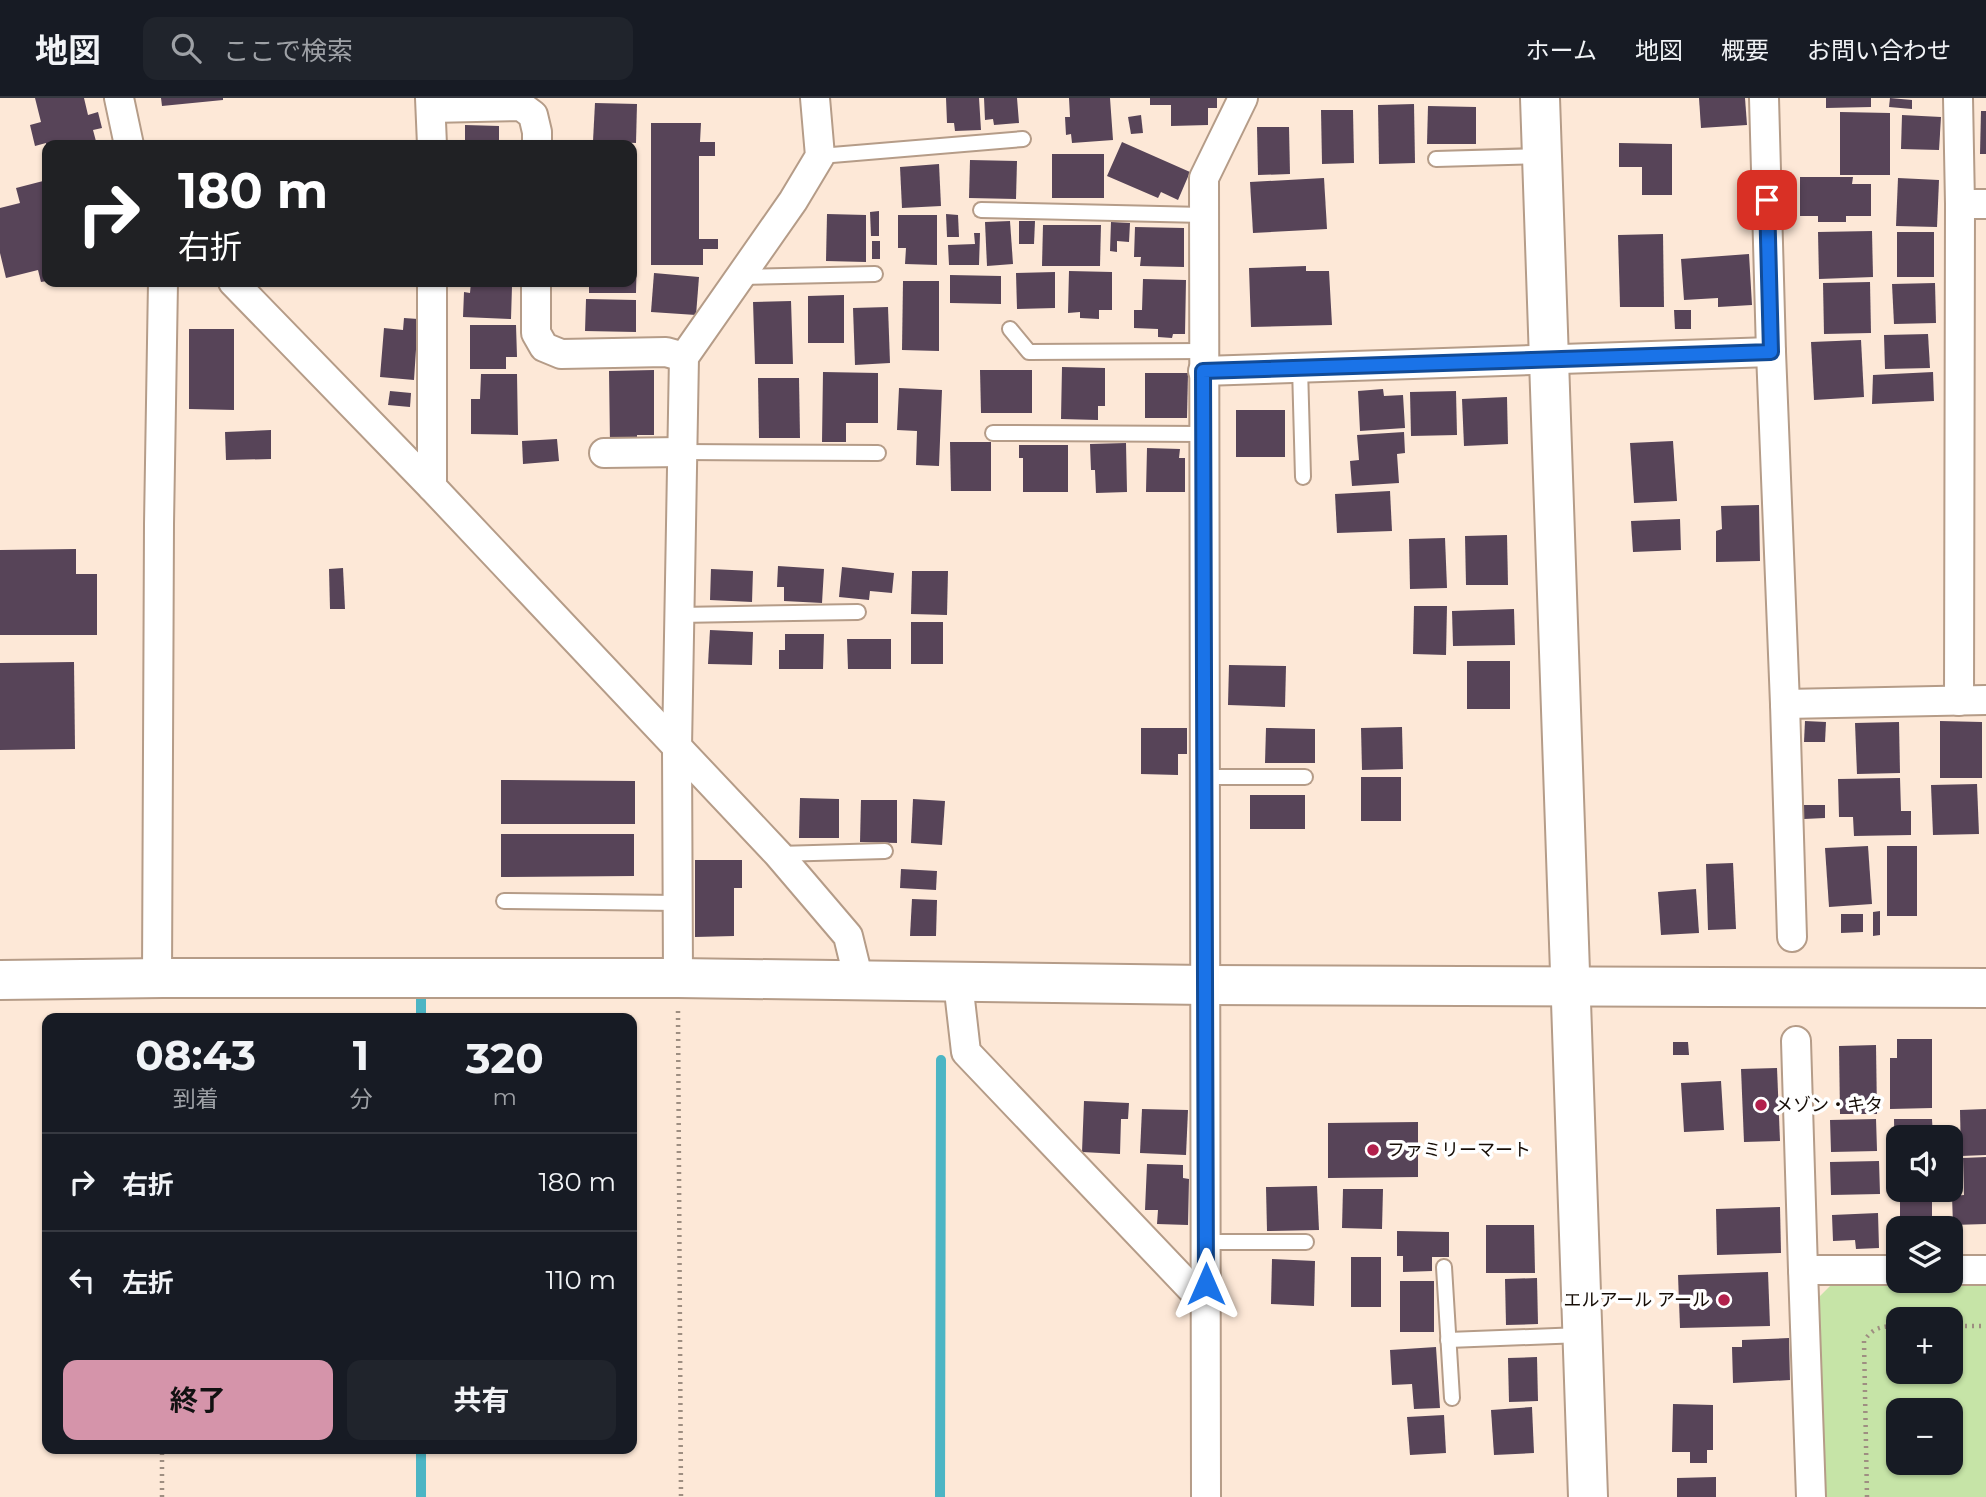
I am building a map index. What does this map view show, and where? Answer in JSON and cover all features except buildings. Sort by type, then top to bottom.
[{"type":"street","points":[[119,98],[128,140]]},
{"type":"street","points":[[678,978],[677,748],[684,357],[793,201],[820,156],[816,98]]},
{"type":"street","points":[[1206,1497],[1204,178],[1243,98]]},
{"type":"street","points":[[1540,98],[1588,1497]]},
{"type":"street","points":[[1764,98],[1792,937]]},
{"type":"street","points":[[1785,704],[1973,700],[1973,204],[1958,98]]},
{"type":"street","points":[[432,140],[430,103],[521,106],[533,115],[537,140]]},
{"type":"street","points":[[157,978],[163,287]]},
{"type":"street","points":[[238,287],[778,854],[848,936],[859,981]]},
{"type":"street","points":[[432,287],[432,488]]},
{"type":"street","points":[[536,287],[536,333],[544,347],[561,354],[666,352],[684,357]]},
{"type":"street","points":[[1203,361],[1300,367],[1771,352]]},
{"type":"street","points":[[604,453],[682,452]]},
{"type":"street","points":[[0,980],[678,978],[1206,985],[1986,988]]},
{"type":"street","points":[[958,982],[966,1052],[1206,1304]]},
{"type":"street","points":[[1796,1041],[1811,1497]]},
{"type":"street","points":[[1803,1270],[1886,1270]]},
{"type":"street","points":[[1963,1270],[1986,1270]]},
{"type":"lane","points":[[820,156],[1023,139]]},
{"type":"lane","points":[[1436,159],[1542,156]]},
{"type":"lane","points":[[981,210],[1204,215]]},
{"type":"lane","points":[[741,277],[875,274]]},
{"type":"lane","points":[[1010,329],[1029,352],[1203,361]]},
{"type":"lane","points":[[1300,367],[1303,477]]},
{"type":"lane","points":[[993,433],[1204,434]]},
{"type":"lane","points":[[682,452],[878,453]]},
{"type":"lane","points":[[680,615],[858,612]]},
{"type":"lane","points":[[1205,776],[1306,777]]},
{"type":"lane","points":[[778,854],[885,851]]},
{"type":"lane","points":[[504,901],[678,903]]},
{"type":"lane","points":[[1205,1242],[1306,1242]]},
{"type":"lane","points":[[1444,1267],[1452,1398]]},
{"type":"lane","points":[[1448,1340],[1583,1335]]},
{"type":"path","points":[[678,978],[681,1497]]},
{"type":"path","points":[[1963,1326],[1986,1326]]},
{"type":"path","points":[[1867,1497],[1864,1341],[1872,1331],[1886,1327]]},
{"type":"path","points":[[162,1454],[162,1497]]},
{"type":"green space","points":[[1833,1283],[1886,1283],[1886,1293],[1963,1293],[1963,1283],[1986,1283],[1986,1497],[1826,1497],[1819,1297]]},
{"type":"waterway","points":[[421,993],[421,1013]]},
{"type":"waterway","points":[[940,1497],[941,1060]]},
{"type":"waterway","points":[[421,1454],[421,1497]]},
{"type":"place","name":"メゾン・キタ","points":[[1761,1105]]},
{"type":"place","name":"ファミリーマート","points":[[1373,1150]]},
{"type":"place","name":"エルアール アール","points":[[1724,1300]]},
{"type":"route","points":[[1206,1284],[1203,371],[1771,352],[1767,200]]}]
